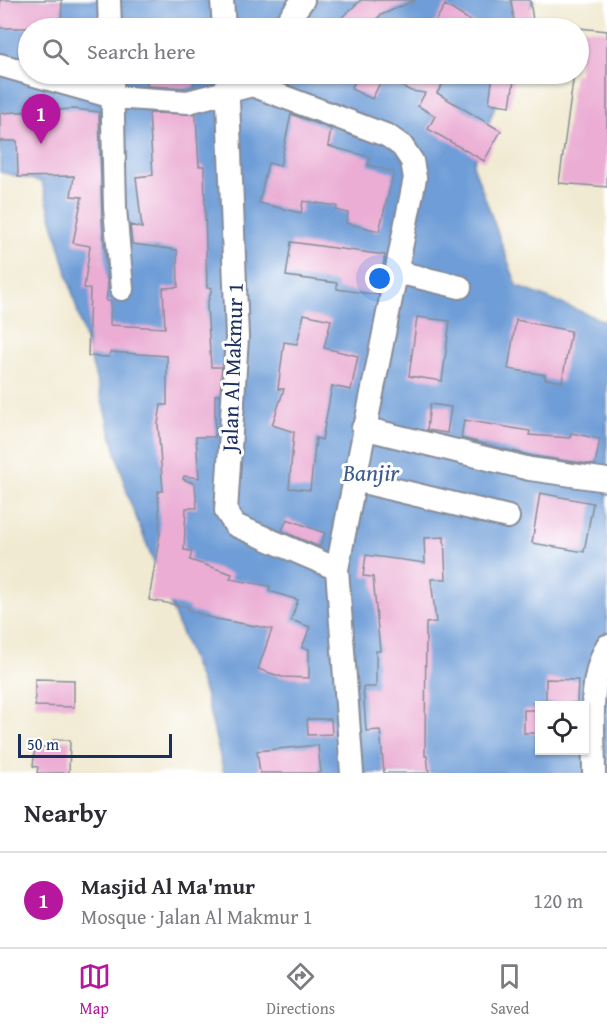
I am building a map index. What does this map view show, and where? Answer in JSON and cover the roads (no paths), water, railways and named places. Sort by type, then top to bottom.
[{"type":"street","points":[[109,0],[110,18]]},
{"type":"street","points":[[222,0],[223,18]]},
{"type":"street","points":[[290,18],[303,0]]},
{"type":"street","points":[[0,64],[18,69]]},
{"type":"street","points":[[68,84],[113,97],[188,102],[225,84]]},
{"type":"street","points":[[112,84],[115,208],[122,289]]},
{"type":"street","name":"Jalan Al Makmur 1","points":[[227,84],[237,337],[226,511],[236,525],[337,569]]},
{"type":"street","points":[[267,84],[388,136],[402,146],[412,161],[415,178],[363,428],[337,569],[352,773]]},
{"type":"street","points":[[397,272],[460,287]]},
{"type":"street","points":[[363,428],[530,469],[607,480]]},
{"type":"street","points":[[355,480],[508,517]]},
{"type":"street","points":[[594,773],[594,698],[601,657],[607,646]]},
{"type":"water","name":"Banjir","points":[[0,0],[534,0],[527,18],[18,18],[18,84],[503,84],[473,165],[517,286],[607,322],[607,773],[224,773],[205,693],[129,499],[42,182],[0,172]]},
{"type":"place","name":"Masjid Al Ma'mur","points":[[41,144]]}]
